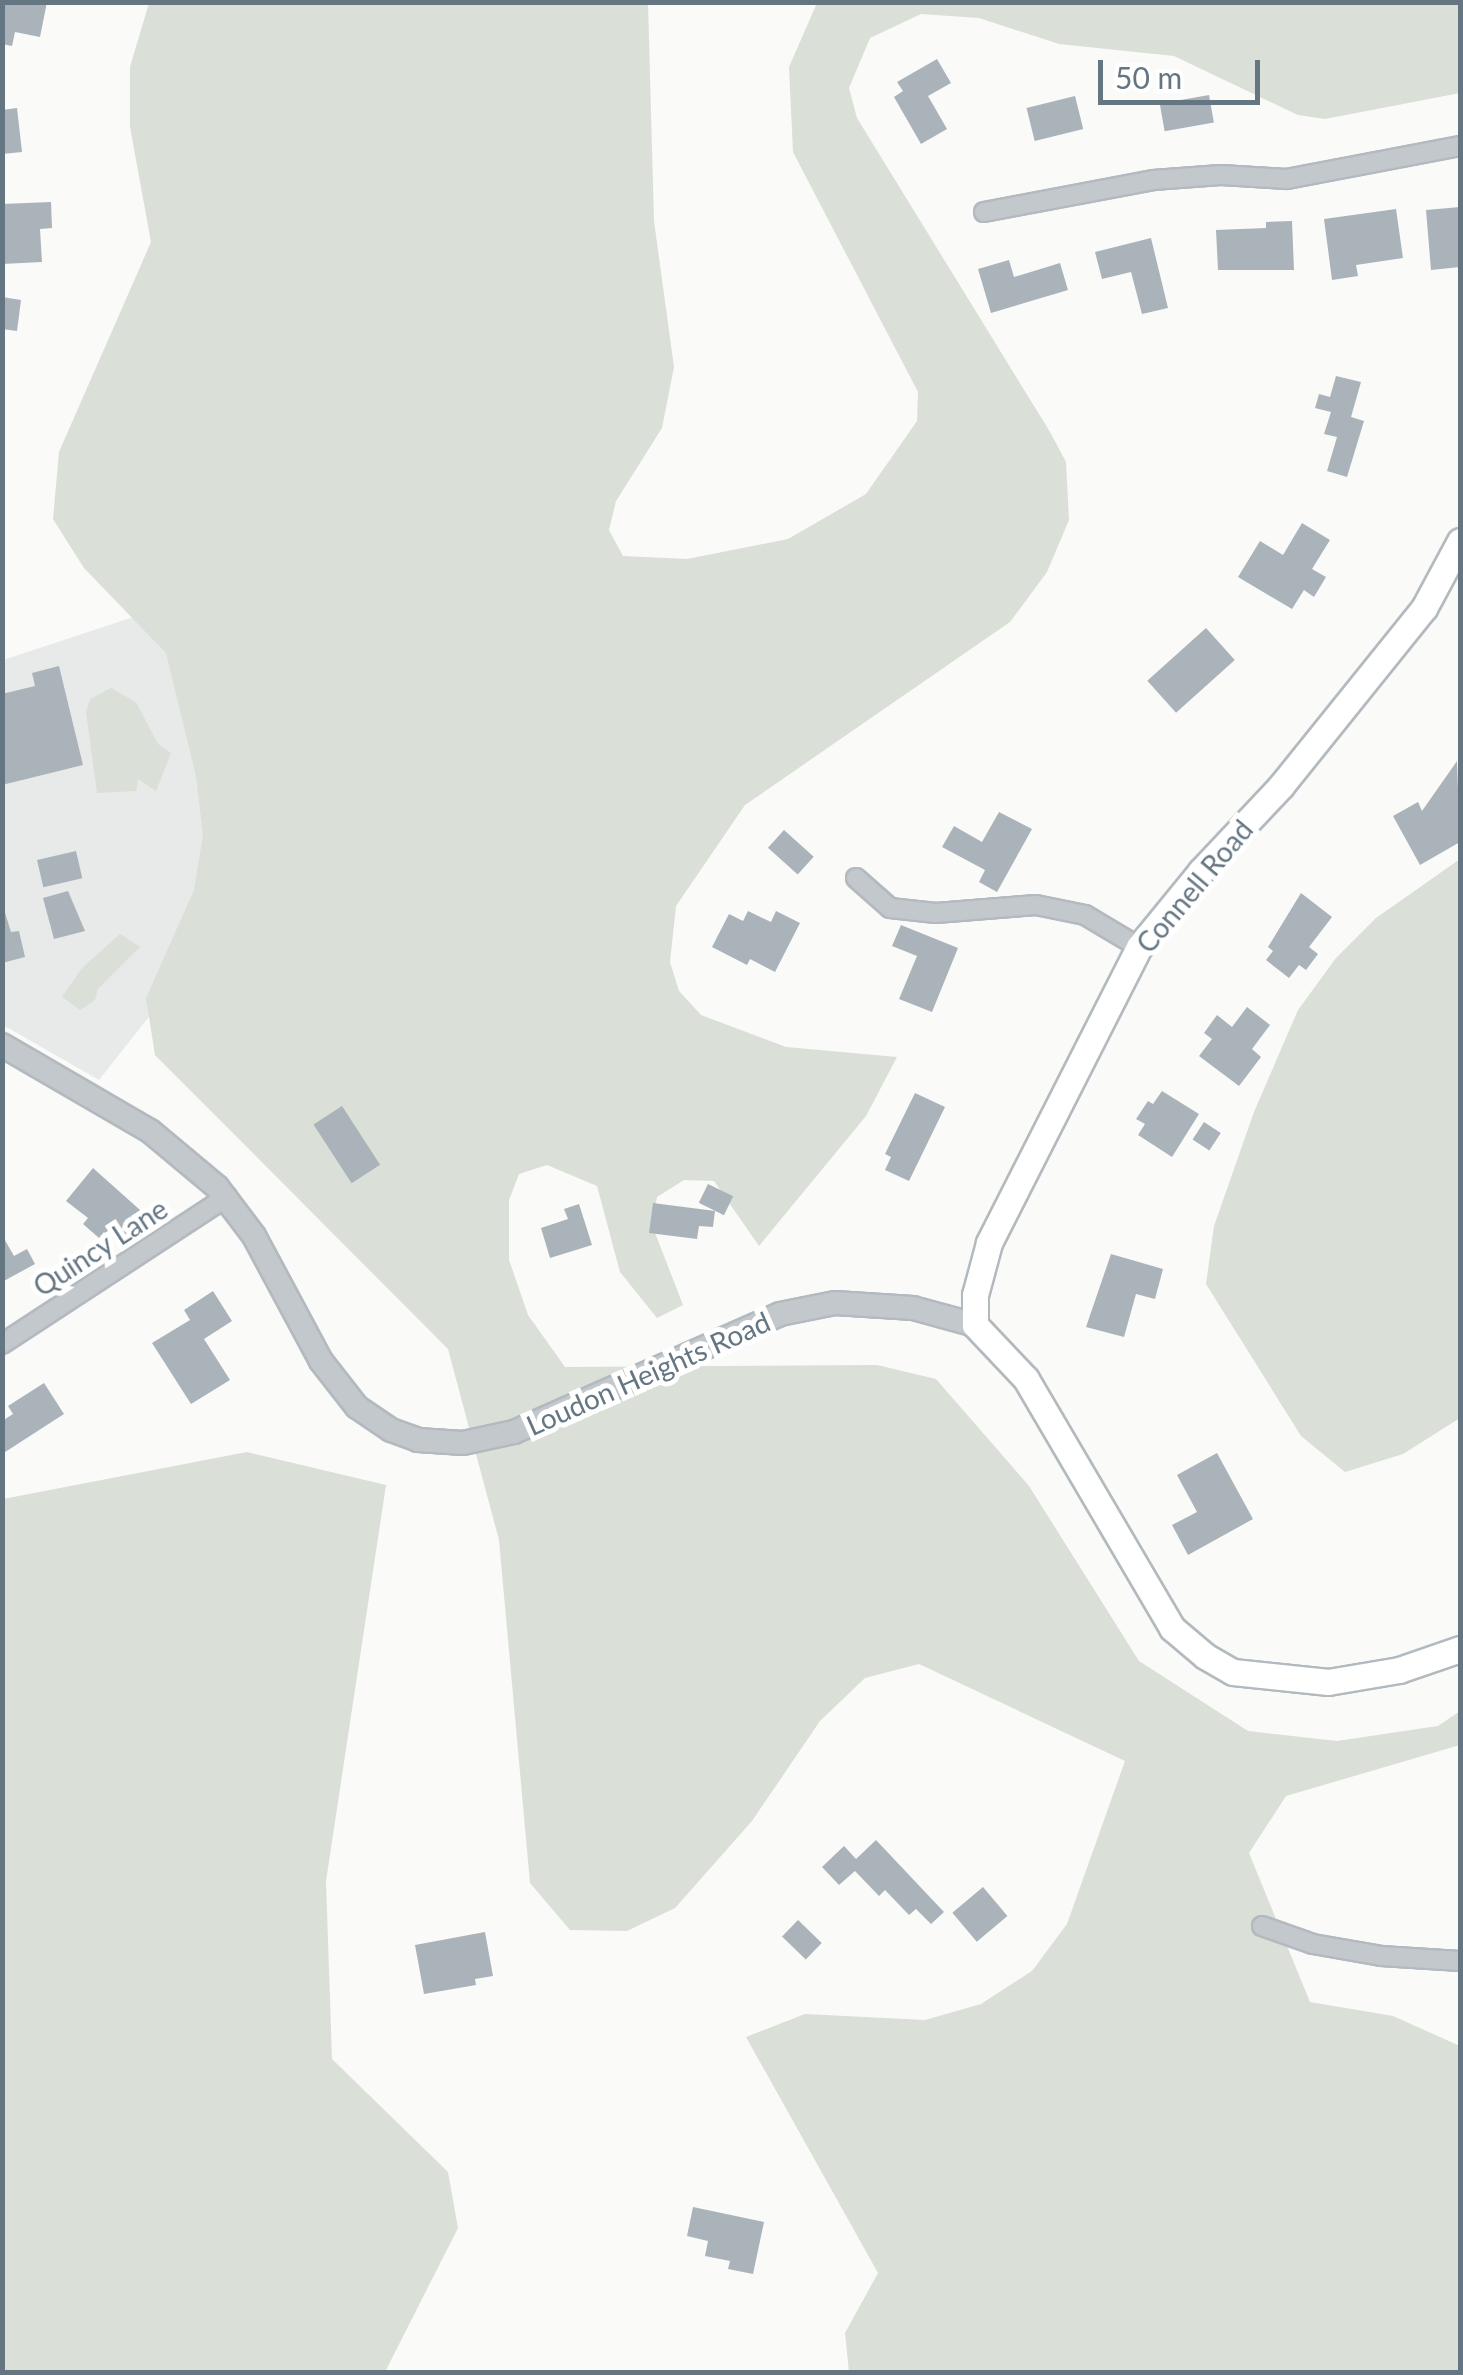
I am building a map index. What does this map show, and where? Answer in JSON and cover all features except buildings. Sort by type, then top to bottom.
[{"type":"main road","name":"Connell Road","points":[[975,1325],[975,1296],[989,1243],[1139,947],[1201,871],[1282,786],[1424,608],[1460,541]]},
{"type":"main road","points":[[975,1325],[1026,1379],[1064,1436],[1172,1628],[1205,1656],[1233,1672],[1328,1682],[1399,1670],[1460,1649]]},
{"type":"street","points":[[984,212],[1152,180],[1221,175],[1287,179],[1460,146]]},
{"type":"street","points":[[856,878],[890,908],[936,913],[1036,905],[1084,916],[1139,947]]},
{"type":"street","name":"Loudon Heights Road","points":[[2,1045],[150,1131],[227,1197],[254,1236],[321,1361],[356,1406],[391,1430],[418,1440],[463,1443],[514,1432],[780,1314],[834,1303],[913,1308],[975,1325]]},
{"type":"street","name":"Quincy Lane","points":[[2,1344],[227,1197]]},
{"type":"street","points":[[1262,1926],[1313,1944],[1382,1956],[1460,1962]]},
{"type":"shaded area","points":[[149,3],[648,3],[654,221],[674,367],[662,428],[616,501],[609,530],[623,556],[687,559],[788,539],[866,494],[917,421],[918,392],[793,152],[789,67],[817,3],[1460,3],[1460,93],[1325,119],[1298,115],[1174,56],[1059,44],[979,18],[921,14],[870,38],[849,88],[857,118],[1066,462],[1069,520],[1047,572],[1010,622],[745,805],[676,906],[670,962],[679,991],[701,1015],[786,1047],[897,1057],[866,1116],[759,1246],[714,1181],[684,1180],[657,1197],[652,1225],[683,1305],[657,1318],[620,1272],[597,1186],[547,1165],[519,1174],[509,1200],[509,1260],[528,1315],[565,1367],[877,1365],[936,1379],[1029,1486],[1139,1661],[1248,1731],[1337,1741],[1438,1726],[1460,1711],[1460,1745],[1286,1796],[1249,1853],[1310,2002],[1393,2016],[1460,2046],[1460,2372],[849,2372],[845,2333],[878,2273],[746,2037],[805,2014],[925,2020],[981,2004],[1032,1971],[1067,1924],[1125,1761],[919,1664],[865,1678],[820,1721],[752,1821],[675,1908],[627,1931],[570,1930],[530,1883],[499,1540],[448,1349],[155,1055],[146,998],[194,890],[203,835],[196,776],[166,653],[84,568],[53,519],[59,452],[151,242],[130,127],[130,67]]},
{"type":"shaded area","points":[[158,609],[251,888],[99,1080],[3,1025],[3,660]]},
{"type":"shaded area","points":[[111,688],[136,702],[158,744],[171,753],[156,791],[138,779],[136,791],[97,793],[86,712],[90,699]]},
{"type":"shaded area","points":[[1460,859],[1460,1418],[1403,1454],[1345,1472],[1301,1436],[1206,1284],[1214,1226],[1254,1112],[1298,1010],[1336,958],[1376,918]]},
{"type":"shaded area","points":[[120,934],[140,947],[98,989],[95,1000],[80,1010],[62,997],[82,968]]},
{"type":"shaded area","points":[[247,1452],[386,1485],[326,1881],[332,2059],[448,2172],[458,2228],[385,2372],[3,2372],[3,1499]]}]
